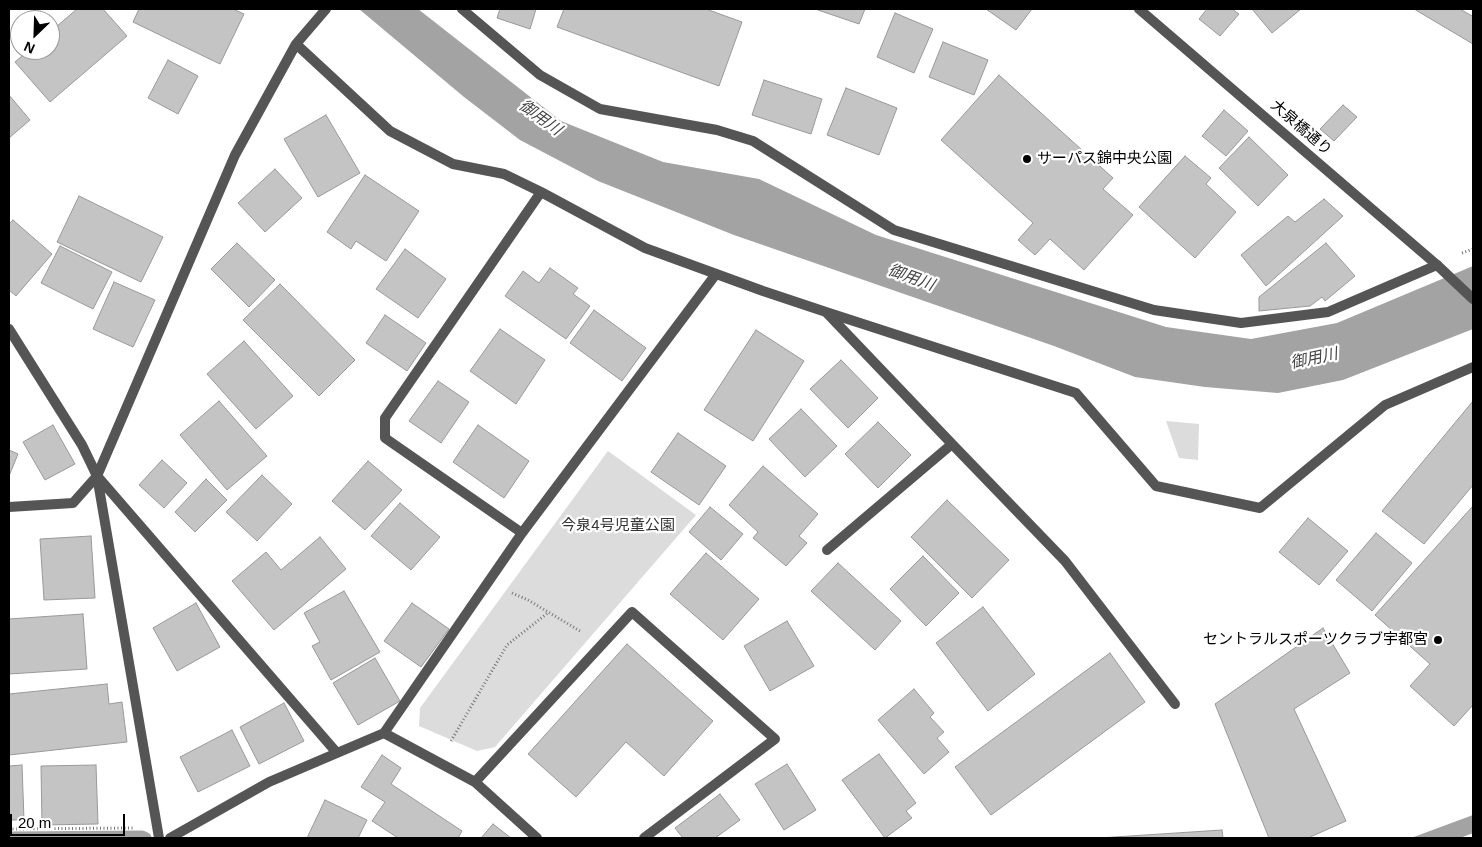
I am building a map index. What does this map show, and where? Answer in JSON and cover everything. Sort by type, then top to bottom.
[{"type":"street","points":[[9,507],[73,503],[97,476],[235,155],[296,44],[326,9]]},
{"type":"street","points":[[462,9],[540,75],[600,109],[717,130],[753,141],[894,230],[1154,310],[1241,323],[1328,312],[1440,268]]},
{"type":"street","name":"大泉橋通り","points":[[1139,9],[1440,268],[1473,299]]},
{"type":"street","points":[[296,44],[390,131],[453,164],[504,174],[542,192],[645,248],[826,312],[1076,394],[1156,486],[1260,508],[1384,405],[1473,367]]},
{"type":"street","points":[[522,533],[385,438],[385,418],[542,192]]},
{"type":"street","points":[[170,838],[268,782],[384,733],[522,533],[716,274]]},
{"type":"street","points":[[826,312],[1065,560],[1175,704]]},
{"type":"street","points":[[9,329],[82,445],[97,476],[337,753]]},
{"type":"street","points":[[827,550],[952,444]]},
{"type":"street","points":[[97,476],[159,838]]},
{"type":"street","points":[[475,782],[632,612],[775,740],[644,838]]},
{"type":"street","points":[[384,733],[475,782],[537,838]]},
{"type":"path","points":[[488,583],[528,600],[590,637],[601,646]]},
{"type":"path","points":[[436,762],[452,740],[507,645],[549,612]]},
{"type":"path","points":[[9,829],[135,828]]},
{"type":"green space","points":[[1166,421],[1199,424],[1198,460],[1179,458]]},
{"type":"green space","name":"今泉4号児童公園","points":[[608,451],[696,515],[495,747],[477,751],[419,726],[420,708]]},
{"type":"water","name":"御用川","points":[[359,9],[418,9],[561,121],[663,162],[759,179],[876,235],[1166,327],[1251,339],[1337,323],[1473,266],[1473,329],[1343,380],[1278,393],[1205,387],[1135,377],[1054,346],[734,235],[598,181],[520,140],[464,97]]},
{"type":"water","points":[[1473,815],[1473,833],[1460,838],[1411,838]]},
{"type":"building","points":[[77,9],[103,9],[127,36],[50,102],[15,62],[17,60],[60,60],[60,23]]},
{"type":"building","points":[[139,9],[233,9],[244,14],[220,64],[133,22]]},
{"type":"building","points":[[500,9],[536,9],[530,29],[497,18]]},
{"type":"building","points":[[564,9],[706,9],[742,22],[719,86],[557,27]]},
{"type":"building","points":[[815,9],[865,9],[859,24]]},
{"type":"building","points":[[986,9],[1032,9],[1016,30]]},
{"type":"building","points":[[1207,9],[1232,9],[1239,14],[1220,36],[1199,19]]},
{"type":"building","points":[[1252,9],[1301,9],[1272,33]]},
{"type":"building","points":[[1414,9],[1460,9],[1472,16],[1473,14],[1473,44]]},
{"type":"building","points":[[895,13],[933,29],[914,73],[877,57]]},
{"type":"building","points":[[943,42],[988,60],[974,95],[929,77]]},
{"type":"building","points":[[168,60],[198,76],[178,114],[148,98]]},
{"type":"building","name":"サーパス錦中央公園","points":[[999,75],[1113,178],[1103,189],[1133,215],[1084,270],[1050,239],[1035,255],[1018,240],[1033,223],[941,140]]},
{"type":"building","points":[[764,80],[822,99],[811,134],[752,115]]},
{"type":"building","points":[[846,88],[897,108],[879,155],[827,135]]},
{"type":"building","points":[[9,95],[30,120],[9,138]]},
{"type":"building","points":[[1343,105],[1357,117],[1334,141],[1320,129]]},
{"type":"building","points":[[1224,110],[1248,131],[1226,156],[1202,136]]},
{"type":"building","points":[[326,115],[360,173],[318,197],[284,139]]},
{"type":"building","points":[[1249,137],[1288,175],[1258,206],[1219,168]]},
{"type":"building","points":[[1185,156],[1211,178],[1206,184],[1236,212],[1195,258],[1139,207]]},
{"type":"building","points":[[275,169],[302,198],[265,232],[238,203]]},
{"type":"building","points":[[365,175],[419,211],[386,261],[356,241],[351,249],[327,232]]},
{"type":"building","points":[[79,196],[163,237],[141,282],[57,242]]},
{"type":"building","points":[[1324,199],[1343,216],[1266,286],[1241,255],[1288,216],[1295,222]]},
{"type":"building","points":[[13,220],[52,254],[16,296],[9,290],[9,224]]},
{"type":"building","points":[[237,243],[275,280],[249,307],[211,269]]},
{"type":"building","points":[[1326,243],[1355,276],[1325,301],[1322,297],[1310,306],[1259,311],[1259,297]]},
{"type":"building","points":[[60,246],[112,272],[93,309],[41,283]]},
{"type":"building","points":[[405,249],[446,279],[418,318],[376,289]]},
{"type":"building","points":[[550,268],[578,288],[573,294],[590,306],[566,339],[505,296],[523,271],[539,283]]},
{"type":"building","points":[[114,282],[155,300],[133,347],[93,329]]},
{"type":"building","points":[[280,284],[355,360],[319,396],[243,320]]},
{"type":"building","points":[[594,310],[646,348],[622,381],[570,343]]},
{"type":"building","points":[[385,315],[426,343],[407,371],[366,343]]},
{"type":"building","points":[[500,329],[545,360],[516,404],[470,371]]},
{"type":"building","points":[[756,330],[804,361],[753,441],[704,410]]},
{"type":"building","points":[[244,341],[293,396],[256,429],[207,374]]},
{"type":"building","points":[[841,360],[878,398],[848,428],[810,389]]},
{"type":"building","points":[[438,381],[469,402],[441,443],[409,421]]},
{"type":"building","points":[[219,401],[267,456],[227,490],[180,435]]},
{"type":"building","points":[[1473,401],[1473,485],[1424,544],[1382,511]]},
{"type":"building","points":[[801,409],[837,446],[805,477],[769,439]]},
{"type":"building","points":[[878,422],[911,455],[878,488],[845,454]]},
{"type":"building","points":[[53,425],[75,464],[45,480],[23,442]]},
{"type":"building","points":[[478,425],[529,461],[504,498],[453,462]]},
{"type":"building","points":[[678,433],[726,466],[699,505],[651,472]]},
{"type":"building","points":[[9,450],[18,454],[9,476]]},
{"type":"building","points":[[162,460],[187,483],[164,508],[139,485]]},
{"type":"building","points":[[368,461],[402,490],[365,530],[332,501]]},
{"type":"building","points":[[763,466],[818,514],[799,536],[807,543],[786,566],[753,538],[758,532],[729,505]]},
{"type":"building","points":[[262,475],[292,504],[257,541],[226,512]]},
{"type":"building","points":[[206,479],[227,500],[195,532],[175,512]]},
{"type":"building","points":[[947,500],[1009,560],[972,598],[911,537]]},
{"type":"building","points":[[400,503],[440,537],[411,570],[371,536]]},
{"type":"building","name":"セントラルスポーツクラブ宇都宮","points":[[1473,506],[1473,705],[1454,726],[1410,686],[1430,664],[1375,615]]},
{"type":"building","points":[[710,507],[743,534],[721,560],[689,532]]},
{"type":"building","points":[[1308,518],[1348,551],[1319,585],[1279,552]]},
{"type":"building","points":[[1376,533],[1412,563],[1372,611],[1336,580]]},
{"type":"building","points":[[91,536],[95,598],[44,600],[40,539]]},
{"type":"building","points":[[320,537],[346,569],[274,630],[232,581],[266,552],[281,570]]},
{"type":"building","points":[[706,553],[759,599],[723,640],[670,594]]},
{"type":"building","points":[[923,556],[959,593],[926,626],[890,589]]},
{"type":"building","points":[[838,563],[901,621],[875,650],[811,591]]},
{"type":"building","points":[[344,591],[380,652],[331,680],[312,646],[320,642],[304,613]]},
{"type":"building","points":[[196,603],[220,647],[177,671],[153,628]]},
{"type":"building","points":[[412,603],[449,629],[421,667],[384,641]]},
{"type":"building","points":[[983,607],[1035,674],[988,711],[936,643]]},
{"type":"building","points":[[83,614],[87,669],[9,674],[9,619]]},
{"type":"building","points":[[787,621],[814,666],[770,691],[744,646]]},
{"type":"building","points":[[1323,628],[1350,673],[1294,709],[1346,821],[1308,838],[1269,838],[1215,704]]},
{"type":"building","points":[[627,644],[713,721],[664,776],[626,742],[576,797],[528,754]]},
{"type":"building","points":[[1110,653],[1145,702],[991,815],[955,767]]},
{"type":"building","points":[[375,658],[400,701],[358,725],[333,683]]},
{"type":"building","points":[[107,684],[109,704],[122,702],[127,742],[9,755],[9,694]]},
{"type":"building","points":[[914,689],[934,713],[930,717],[944,732],[937,738],[949,752],[924,774],[878,720]]},
{"type":"building","points":[[284,703],[304,741],[259,764],[240,727]]},
{"type":"building","points":[[232,730],[250,766],[198,792],[180,757]]},
{"type":"building","points":[[879,754],[916,803],[906,811],[912,818],[885,838],[842,780]]},
{"type":"building","points":[[382,755],[401,768],[391,784],[462,831],[458,838],[398,838],[372,821],[385,802],[361,787]]},
{"type":"building","points":[[787,764],[816,810],[784,830],[755,784]]},
{"type":"building","points":[[22,765],[24,820],[9,820],[9,766]]},
{"type":"building","points":[[96,765],[98,824],[42,825],[41,766]]},
{"type":"building","points":[[720,794],[740,820],[715,838],[683,838],[675,828]]},
{"type":"building","points":[[325,800],[367,820],[358,838],[307,838]]},
{"type":"building","points":[[493,824],[511,838],[481,838]]},
{"type":"building","points":[[1222,830],[1223,838],[1099,838]]},
{"type":"waterway","points":[[9,837],[142,836],[146,838]]},
{"type":"place","name":"サーパス錦中央公園","points":[[1027,159]]},
{"type":"place","name":"セントラルスポーツクラブ宇都宮","points":[[1438,640]]}]
